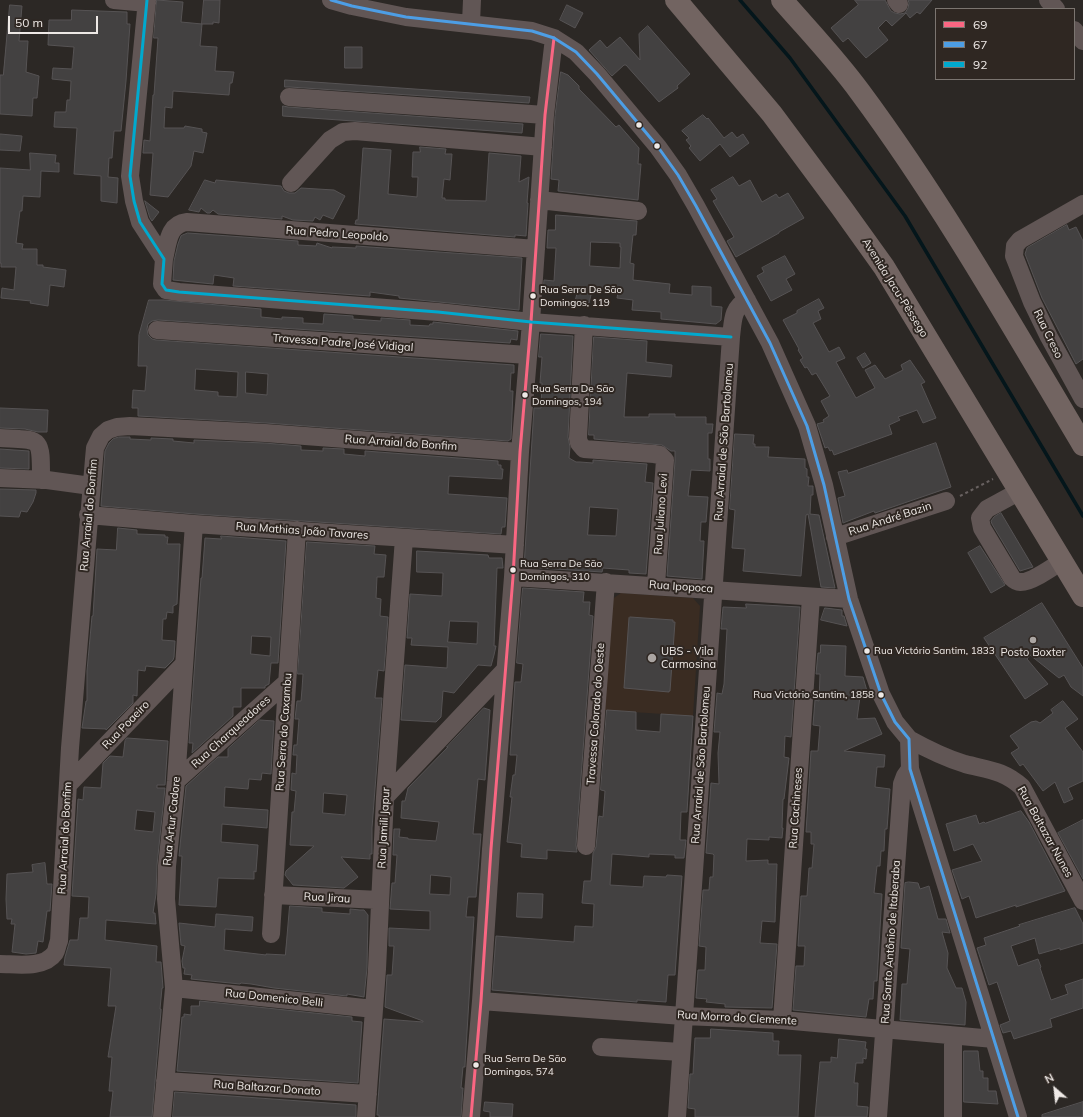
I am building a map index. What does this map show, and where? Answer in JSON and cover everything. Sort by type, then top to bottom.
[{"type":"highway","name":"Avenida Jacu-Pêssego","points":[[676,0],[772,114],[884,267],[1083,596]]},
{"type":"highway","points":[[782,0],[840,66],[911,163],[980,273],[1083,445]]},
{"type":"street","points":[[114,0],[147,2],[130,176],[134,201],[140,222],[164,259],[162,284],[166,290],[438,312],[531,322],[732,337]]},
{"type":"street","points":[[331,0],[352,6],[406,17],[471,23],[532,31],[554,38],[576,52],[591,68],[645,130],[678,175],[770,343],[807,426],[824,485],[849,599],[881,694],[895,722],[909,739],[910,769],[1018,1117]]},
{"type":"street","points":[[1048,0],[1055,8]]},
{"type":"street","points":[[471,23],[473,1]]},
{"type":"street","points":[[1075,31],[1083,41]]},
{"type":"street","points":[[471,1117],[513,577],[520,452],[531,322],[545,115],[554,38]]},
{"type":"street","points":[[289,97],[545,115]]},
{"type":"street","points":[[291,183],[330,140],[343,132],[543,147]]},
{"type":"street","points":[[539,200],[638,211]]},
{"type":"street","name":"Rua Creso","points":[[1083,204],[1020,240],[1015,246],[1014,256],[1032,302],[1083,399]]},
{"type":"street","name":"Rua Pedro Leopoldo","points":[[164,259],[173,228],[179,223],[187,222],[536,249]]},
{"type":"street","name":"Rua Arraial de São Bartolomeu","points":[[677,1117],[732,337],[736,310],[739,304],[747,300]]},
{"type":"street","name":"Rua Juliano Levi","points":[[584,325],[579,443],[584,449],[654,454],[660,455],[665,460],[656,585]]},
{"type":"street","name":"Travessa Padre José Vidigal","points":[[157,330],[528,355]]},
{"type":"street","name":"Rua Arraial do Bonfim","points":[[0,964],[33,964],[42,962],[51,957],[55,952],[59,941],[68,785],[88,515],[95,448],[101,436],[108,430],[117,427],[130,426],[265,433],[520,452]]},
{"type":"street","points":[[0,438],[34,440],[38,444],[40,452],[41,480]]},
{"type":"street","points":[[0,478],[41,480],[91,486]]},
{"type":"street","points":[[1020,491],[986,509],[980,518],[982,528],[1012,578],[1016,582],[1021,583],[1062,561]]},
{"type":"street","name":"Rua André Bazin","points":[[835,537],[946,501]]},
{"type":"street","name":"Rua Mathias João Tavares","points":[[88,515],[194,524],[515,545]]},
{"type":"street","name":"Rua Artur Cadore","points":[[162,1117],[174,988],[166,899],[169,836],[176,781],[194,524]]},
{"type":"street","name":"Rua Serra do Caxambu","points":[[271,934],[297,530]]},
{"type":"street","name":"Rua Jamili Japur","points":[[366,1117],[374,1009],[385,797],[404,538]]},
{"type":"street","name":"Rua Ipopoca","points":[[513,577],[656,585],[849,599]]},
{"type":"street","name":"Travessa Colorado do Oeste","points":[[586,846],[606,582]]},
{"type":"street","name":"Rua Cachineses","points":[[782,1020],[811,597]]},
{"type":"street","name":"Rua Poaeiro","points":[[68,785],[184,664]]},
{"type":"street","points":[[385,797],[505,670]]},
{"type":"street","name":"Rua Charqueadores","points":[[176,781],[287,682]]},
{"type":"street","name":"Rua Baltazar Nunes","points":[[909,739],[932,752],[964,764],[995,771],[1012,778],[1022,786],[1083,901]]},
{"type":"street","name":"Rua Santo Antônio de Itaberaba","points":[[878,1117],[902,784],[910,769]]},
{"type":"street","name":"Rua Jirau","points":[[273,895],[380,900]]},
{"type":"street","name":"Rua Domenico Belli","points":[[174,988],[374,1009]]},
{"type":"street","name":"Rua Morro do Clemente","points":[[481,1001],[684,1016],[782,1020],[994,1039]]},
{"type":"street","points":[[953,1036],[953,1117]]},
{"type":"street","points":[[601,1047],[681,1052]]},
{"type":"street","name":"Rua Baltazar Donato","points":[[165,1081],[368,1094]]},
{"type":"path","points":[[946,501],[968,493],[1008,472]]},
{"type":"shaded area","name":"UBS - Vila Carmosina","points":[[621,593],[693,598],[700,606],[693,716],[603,710],[611,600]]},
{"type":"building","points":[[157,0],[183,2],[181,22],[202,24],[200,46],[217,47],[215,71],[234,72],[232,83],[230,83],[229,95],[173,91],[172,108],[165,107],[164,128],[184,128],[185,126],[202,129],[202,132],[207,133],[203,153],[194,151],[191,166],[168,197],[150,195],[153,153],[143,153],[144,140],[150,141],[158,38],[154,38]]},
{"type":"building","points":[[204,0],[220,0],[219,23],[213,22],[213,24],[202,24]]},
{"type":"building","points":[[855,0],[885,0],[891,11],[900,14],[905,13],[908,8],[908,0],[932,0],[920,14],[917,12],[910,18],[906,13],[892,26],[886,20],[878,28],[888,40],[866,58],[848,38],[843,42],[831,28],[858,5]]},
{"type":"building","points":[[10,5],[22,6],[19,41],[28,41],[26,72],[39,76],[37,98],[33,98],[32,116],[0,114],[0,75],[3,75]]},
{"type":"building","points":[[567,5],[583,13],[575,28],[560,20]]},
{"type":"building","points":[[72,10],[127,12],[127,24],[130,24],[121,131],[114,131],[112,158],[109,158],[108,177],[118,178],[117,203],[101,201],[101,176],[74,174],[77,128],[54,127],[55,112],[66,112],[67,100],[70,100],[71,81],[52,79],[53,68],[72,69],[74,47],[48,45],[49,20],[71,20]]},
{"type":"building","points":[[648,26],[690,74],[677,86],[678,88],[659,102],[626,65],[624,65],[612,76],[589,50],[600,40],[607,48],[620,37],[640,60],[639,34]]},
{"type":"building","points":[[345,47],[362,47],[362,68],[345,68]]},
{"type":"building","points":[[561,72],[568,75],[579,86],[579,89],[616,127],[619,125],[639,148],[638,164],[641,164],[638,200],[558,191],[559,180],[551,179],[555,116]]},
{"type":"building","points":[[285,80],[530,97],[529,103],[285,87]]},
{"type":"building","points":[[283,106],[523,124],[522,133],[283,116]]},
{"type":"building","points":[[703,115],[707,119],[708,118],[724,138],[732,132],[737,138],[743,134],[749,143],[730,157],[720,144],[700,161],[689,148],[691,146],[686,140],[689,138],[682,131]]},
{"type":"building","points":[[0,134],[22,136],[20,151],[0,150]]},
{"type":"building","points":[[420,147],[446,149],[445,154],[452,154],[450,180],[444,179],[442,198],[445,198],[445,200],[486,201],[489,153],[521,156],[519,182],[529,177],[526,236],[515,235],[515,237],[355,224],[356,220],[358,220],[363,148],[391,150],[388,194],[417,197],[418,177],[412,177],[413,152],[420,152]]},
{"type":"building","points":[[30,153],[56,155],[55,163],[59,163],[59,172],[41,171],[40,197],[23,196],[22,211],[20,211],[16,243],[23,244],[22,249],[37,249],[37,265],[66,270],[64,287],[50,285],[48,306],[30,303],[31,301],[1,298],[2,288],[14,290],[16,267],[1,267],[0,263],[0,168],[30,170]]},
{"type":"building","points":[[733,177],[739,186],[750,180],[762,202],[776,194],[779,198],[788,193],[804,218],[736,257],[727,241],[734,237],[713,201],[717,199],[711,190]]},
{"type":"building","points":[[205,180],[215,183],[216,180],[281,186],[284,191],[289,193],[295,193],[301,188],[334,190],[345,196],[333,219],[323,215],[320,220],[315,217],[313,221],[293,220],[282,216],[282,219],[218,214],[213,210],[210,213],[207,213],[201,208],[199,212],[189,210]]},
{"type":"building","points":[[145,201],[159,212],[152,221],[150,218]]},
{"type":"building","points":[[556,215],[637,221],[636,235],[633,235],[630,263],[634,264],[633,280],[670,284],[669,293],[692,295],[692,286],[711,287],[711,306],[722,307],[721,320],[716,324],[661,319],[661,312],[632,310],[633,300],[617,298],[618,293],[592,291],[589,303],[585,304],[575,301],[578,290],[554,288],[553,294],[543,293],[544,280],[554,281],[556,248],[547,248],[548,230],[555,230]],"holes":[[[591,242],[620,243],[620,268],[590,266]]]},
{"type":"building","points":[[1067,225],[1069,230],[1076,227],[1083,241],[1083,359],[1076,364],[1042,298],[1025,254],[1027,248]]},
{"type":"building","points":[[188,233],[298,241],[298,245],[316,246],[317,243],[332,248],[356,248],[356,246],[522,258],[519,310],[399,298],[399,296],[370,292],[370,296],[233,286],[234,278],[214,275],[213,284],[173,280],[174,261],[178,244],[181,236]]},
{"type":"building","points":[[785,256],[795,274],[786,279],[792,290],[771,301],[757,276],[764,272],[762,268]]},
{"type":"building","points":[[819,299],[824,308],[818,311],[821,319],[813,323],[829,352],[839,347],[845,358],[836,362],[856,398],[875,388],[865,370],[875,365],[885,379],[903,370],[901,365],[910,360],[925,382],[921,384],[936,418],[923,423],[917,410],[898,417],[900,420],[889,425],[892,434],[834,455],[832,450],[830,451],[828,447],[825,448],[817,424],[824,422],[823,420],[829,416],[821,401],[830,396],[816,373],[812,375],[800,360],[803,358],[783,320]]},
{"type":"building","points":[[149,300],[164,300],[261,309],[261,317],[282,319],[282,317],[303,318],[303,323],[323,324],[324,314],[353,316],[353,319],[381,321],[381,318],[410,320],[410,325],[429,326],[430,324],[433,324],[433,322],[518,331],[517,340],[511,339],[510,343],[158,320],[152,321],[148,324],[147,329],[148,335],[152,339],[156,340],[514,365],[514,373],[511,373],[510,391],[513,391],[511,439],[508,441],[266,423],[138,416],[138,408],[132,408],[133,390],[145,391],[147,366],[138,366],[139,335]],"holes":[[[196,369],[238,372],[237,397],[218,396],[218,392],[195,390]],[[246,372],[268,374],[267,395],[246,393]]]},
{"type":"building","points":[[541,334],[573,336],[568,437],[570,447],[569,458],[576,462],[593,463],[593,460],[647,464],[645,482],[653,483],[646,574],[629,573],[629,570],[603,568],[602,572],[524,567],[534,408],[541,408],[542,383],[540,383],[542,357],[539,357]],"holes":[[[590,507],[618,509],[616,536],[588,535]]]},
{"type":"building","points":[[594,337],[647,341],[646,362],[672,365],[671,377],[627,373],[624,417],[649,417],[649,414],[675,414],[675,417],[706,417],[706,424],[713,424],[712,433],[708,433],[708,459],[710,459],[710,471],[691,470],[688,496],[708,497],[706,522],[701,522],[700,541],[704,541],[702,579],[667,576],[675,451],[671,451],[662,445],[594,439],[594,435],[589,435]]},
{"type":"building","points":[[865,353],[871,363],[863,368],[857,358]]},
{"type":"building","points":[[0,408],[48,410],[47,432],[0,428]]},
{"type":"building","points":[[735,434],[754,435],[753,444],[755,444],[755,447],[769,447],[768,457],[805,459],[807,477],[809,477],[808,486],[813,486],[810,514],[819,515],[835,588],[821,587],[808,514],[806,515],[801,576],[743,571],[745,549],[732,548],[735,510],[730,509]]},
{"type":"building","points":[[119,437],[151,440],[151,438],[173,439],[173,441],[194,443],[194,440],[264,443],[301,446],[301,450],[323,451],[323,448],[344,449],[344,454],[365,456],[365,451],[498,461],[498,465],[501,465],[501,469],[503,469],[502,479],[449,476],[448,494],[507,498],[505,527],[502,527],[501,534],[195,514],[101,506],[105,451],[113,439]]},
{"type":"building","points":[[936,443],[951,487],[875,513],[874,511],[843,523],[838,498],[845,496],[838,472],[847,470],[848,473]]},
{"type":"building","points":[[0,449],[29,451],[29,469],[0,468]]},
{"type":"building","points":[[0,489],[36,490],[36,493],[27,512],[21,511],[19,517],[0,516]]},
{"type":"building","points":[[1001,513],[1033,567],[1020,571],[992,524],[991,521],[994,517]]},
{"type":"building","points":[[118,528],[137,530],[137,534],[165,535],[165,537],[168,537],[167,544],[180,544],[177,604],[173,606],[173,613],[167,612],[166,619],[163,619],[162,640],[175,641],[174,657],[165,668],[146,666],[145,671],[138,670],[137,696],[133,695],[133,703],[106,730],[82,728],[87,701],[87,671],[93,616],[97,549],[116,550]]},
{"type":"building","points":[[221,536],[286,541],[278,663],[271,663],[269,684],[265,686],[265,688],[241,688],[241,707],[233,707],[233,716],[192,753],[193,743],[189,743],[205,538],[221,539]],"holes":[[[252,636],[271,637],[270,656],[251,654]]]},
{"type":"building","points":[[307,542],[375,546],[374,554],[386,555],[384,577],[377,577],[376,598],[381,599],[380,616],[388,617],[384,671],[378,670],[375,698],[382,698],[372,828],[372,854],[370,854],[370,859],[341,857],[358,877],[344,888],[293,885],[285,875],[286,871],[314,846],[290,845],[292,812],[294,812],[296,791],[291,790],[292,773],[296,774],[297,755],[293,755],[294,745],[297,745],[299,719],[295,719],[297,701],[301,701],[303,674],[298,674]],"holes":[[[324,793],[347,795],[345,815],[323,813]]]},
{"type":"building","points":[[980,546],[1005,585],[991,593],[968,553]]},
{"type":"building","points":[[417,551],[488,555],[489,558],[502,558],[503,568],[497,568],[494,646],[496,646],[491,666],[478,665],[454,693],[443,691],[441,717],[436,722],[401,720],[405,665],[447,668],[448,647],[411,645],[412,638],[407,638],[410,594],[442,596],[443,573],[417,572]],"holes":[[[450,621],[478,622],[477,644],[448,642]]]},
{"type":"building","points":[[523,588],[584,592],[583,602],[590,602],[589,615],[593,616],[576,845],[577,852],[547,850],[547,859],[521,857],[522,844],[507,842],[512,797],[510,797],[513,775],[515,775],[517,755],[510,755],[515,682],[521,682],[523,664],[517,663]]},
{"type":"building","points":[[1042,603],[1083,668],[1083,696],[1071,687],[1064,675],[1059,678],[1030,655],[1027,659],[1048,684],[1025,699],[984,638]]},
{"type":"building","points":[[746,604],[800,607],[791,737],[785,736],[784,757],[789,758],[783,799],[782,838],[769,837],[769,840],[747,839],[746,861],[768,860],[768,864],[777,864],[775,922],[762,921],[760,943],[777,944],[772,1008],[725,1007],[725,1004],[706,1002],[707,999],[696,998],[698,970],[705,970],[706,947],[699,946],[703,890],[709,890],[710,877],[713,877],[714,855],[706,853],[711,783],[719,784],[718,753],[720,732],[714,732],[717,693],[722,694],[724,684],[727,629],[721,629],[723,607],[746,608]]},
{"type":"building","points":[[825,608],[842,610],[842,616],[844,616],[847,626],[821,620]]},
{"type":"building","points":[[630,617],[673,620],[673,622],[675,622],[669,692],[624,688]]},
{"type":"building","points":[[821,645],[846,646],[845,676],[863,677],[869,698],[860,697],[857,719],[875,718],[882,734],[844,751],[885,755],[884,767],[877,767],[875,787],[890,789],[884,851],[881,851],[880,866],[877,866],[874,893],[882,894],[877,981],[874,981],[873,999],[869,999],[866,1017],[793,1010],[796,966],[804,966],[805,946],[798,946],[801,896],[807,896],[809,868],[812,868],[814,844],[811,844],[811,832],[806,832],[811,751],[818,751],[820,726],[813,725],[815,700],[819,701],[820,674],[816,674],[818,653],[820,653]]},
{"type":"building","points":[[1063,701],[1078,719],[1065,728],[1083,752],[1083,781],[1068,788],[1073,799],[1064,803],[1055,782],[1043,791],[1023,764],[1020,766],[1011,753],[1019,748],[1010,736],[1031,722],[1036,721],[1040,723],[1053,713],[1051,710]]},
{"type":"building","points":[[484,708],[490,710],[485,780],[478,779],[473,834],[481,834],[476,897],[468,897],[466,917],[474,917],[465,1067],[463,1067],[461,1088],[463,1088],[461,1117],[379,1117],[379,1115],[377,1115],[384,1019],[423,1022],[385,1007],[387,975],[392,975],[394,946],[389,946],[389,928],[430,930],[430,911],[390,909],[392,883],[395,883],[397,855],[393,855],[394,829],[400,829],[399,837],[436,841],[439,822],[401,818],[402,801],[405,801],[408,788]],"holes":[[[431,875],[451,877],[450,895],[430,894]]]},
{"type":"building","points":[[607,710],[636,712],[636,730],[660,732],[661,714],[693,716],[687,812],[681,812],[680,840],[686,840],[684,858],[675,858],[675,855],[649,854],[649,857],[612,854],[610,885],[643,887],[644,876],[682,876],[675,975],[668,975],[666,1002],[637,1000],[637,1002],[492,990],[496,936],[574,942],[575,926],[593,927],[594,904],[582,903],[584,881],[591,881],[593,853],[596,847],[599,816],[603,817],[605,791],[601,790]]},
{"type":"building","points":[[260,720],[274,721],[271,774],[262,773],[261,780],[249,779],[248,789],[225,787],[224,807],[268,810],[267,828],[222,824],[221,842],[258,845],[254,879],[218,878],[216,907],[179,905],[182,856],[179,856],[186,786],[218,757],[228,757],[228,749]]},
{"type":"building","points":[[127,738],[168,741],[165,785],[157,785],[157,788],[165,788],[153,913],[155,913],[156,924],[106,920],[105,940],[157,946],[156,962],[161,962],[163,988],[160,1009],[152,1117],[110,1117],[113,1091],[109,1091],[112,1057],[108,1057],[116,1006],[108,1006],[111,968],[64,965],[70,940],[78,940],[80,918],[88,918],[89,897],[72,896],[78,799],[83,800],[84,787],[101,788],[103,763],[110,756],[123,757],[125,741]],"holes":[[[137,810],[155,812],[153,832],[135,830]]]},
{"type":"building","points":[[1021,811],[1029,822],[1065,891],[976,918],[969,896],[962,899],[952,870],[982,861],[973,844],[954,851],[946,824],[976,815],[979,824],[985,823]]},
{"type":"building","points":[[1083,820],[1083,879],[1058,833]]},
{"type":"building","points":[[45,863],[47,884],[52,884],[50,911],[47,911],[43,942],[38,941],[36,953],[26,954],[12,952],[15,924],[11,924],[12,919],[7,919],[7,874],[33,872],[32,865]]},
{"type":"building","points":[[905,883],[918,883],[920,889],[929,886],[938,919],[946,919],[950,933],[942,932],[948,953],[947,968],[956,988],[962,988],[966,1002],[965,1025],[900,1020],[902,984],[907,984],[910,949],[901,948]]},
{"type":"building","points":[[518,893],[543,894],[542,918],[517,917]]},
{"type":"building","points":[[290,906],[322,908],[322,912],[350,914],[350,909],[364,910],[368,915],[367,968],[364,997],[347,994],[347,996],[274,988],[251,984],[191,979],[192,975],[184,974],[185,968],[183,968],[182,961],[185,946],[181,945],[179,923],[215,927],[216,914],[253,917],[252,931],[225,929],[224,950],[266,955],[285,955]]},
{"type":"building","points":[[1075,908],[1083,924],[1083,943],[1060,950],[1060,948],[1039,954],[1035,938],[1011,946],[1018,966],[1038,959],[1051,1000],[1068,994],[1065,985],[1083,979],[1083,1008],[1050,1019],[1052,1027],[1014,1039],[1011,1031],[1003,1033],[1000,1025],[1010,1021],[997,982],[989,985],[977,948],[986,945],[984,938],[1020,926],[1019,925]]},
{"type":"building","points":[[200,1001],[352,1017],[352,1021],[362,1022],[358,1083],[177,1071],[182,1017],[184,1017],[184,1014],[191,1015],[191,1006],[199,1006]]},
{"type":"building","points":[[711,1029],[773,1033],[773,1041],[779,1041],[778,1055],[801,1055],[798,1117],[695,1117],[695,1109],[688,1108],[690,1074],[693,1074],[695,1038],[710,1038]]},
{"type":"building","points":[[839,1039],[866,1042],[866,1059],[863,1058],[863,1063],[856,1063],[854,1083],[858,1083],[857,1106],[868,1107],[867,1117],[815,1117],[820,1062],[831,1062],[831,1057],[837,1058]]},
{"type":"building","points":[[964,1051],[978,1051],[980,1071],[983,1071],[983,1078],[988,1078],[988,1091],[996,1091],[998,1104],[964,1102]]},
{"type":"building","points":[[175,1092],[356,1105],[356,1117],[173,1117]]},
{"type":"building","points":[[485,1102],[513,1104],[512,1117],[490,1117],[490,1112],[484,1111]]},
{"type":"building","points":[[1083,1102],[1083,1117],[1042,1117],[1042,1115]]},
{"type":"waterway","points":[[740,0],[790,58],[905,216],[1083,516]]},
{"type":"transit line","name":"92","points":[[147,0],[130,176],[134,201],[140,222],[164,259],[162,284],[166,290],[438,312],[531,322],[731,337]]},
{"type":"transit line","name":"67","points":[[331,0],[352,6],[406,17],[532,31],[554,38],[576,52],[597,74],[658,147],[678,175],[770,343],[807,426],[824,485],[849,599],[881,694],[895,722],[909,739],[910,769],[1018,1117]]},
{"type":"transit line","name":"69","points":[[471,1117],[513,577],[520,452],[531,322],[545,115],[554,38]]},
{"type":"place","name":"Rua Serra De São Domingos, 119","points":[[533,296]]},
{"type":"place","name":"Rua Serra De São Domingos, 194","points":[[525,395]]},
{"type":"place","name":"Rua Serra De São Domingos, 310","points":[[513,570]]},
{"type":"place","name":"Posto Boxter","points":[[1033,640]]},
{"type":"place","name":"Rua Victório Santim, 1833","points":[[867,651]]},
{"type":"place","name":"UBS - Vila Carmosina","points":[[652,658]]},
{"type":"place","name":"Rua Victório Santim, 1858","points":[[881,695]]},
{"type":"place","name":"Rua Serra De São Domingos, 574","points":[[476,1065]]}]
